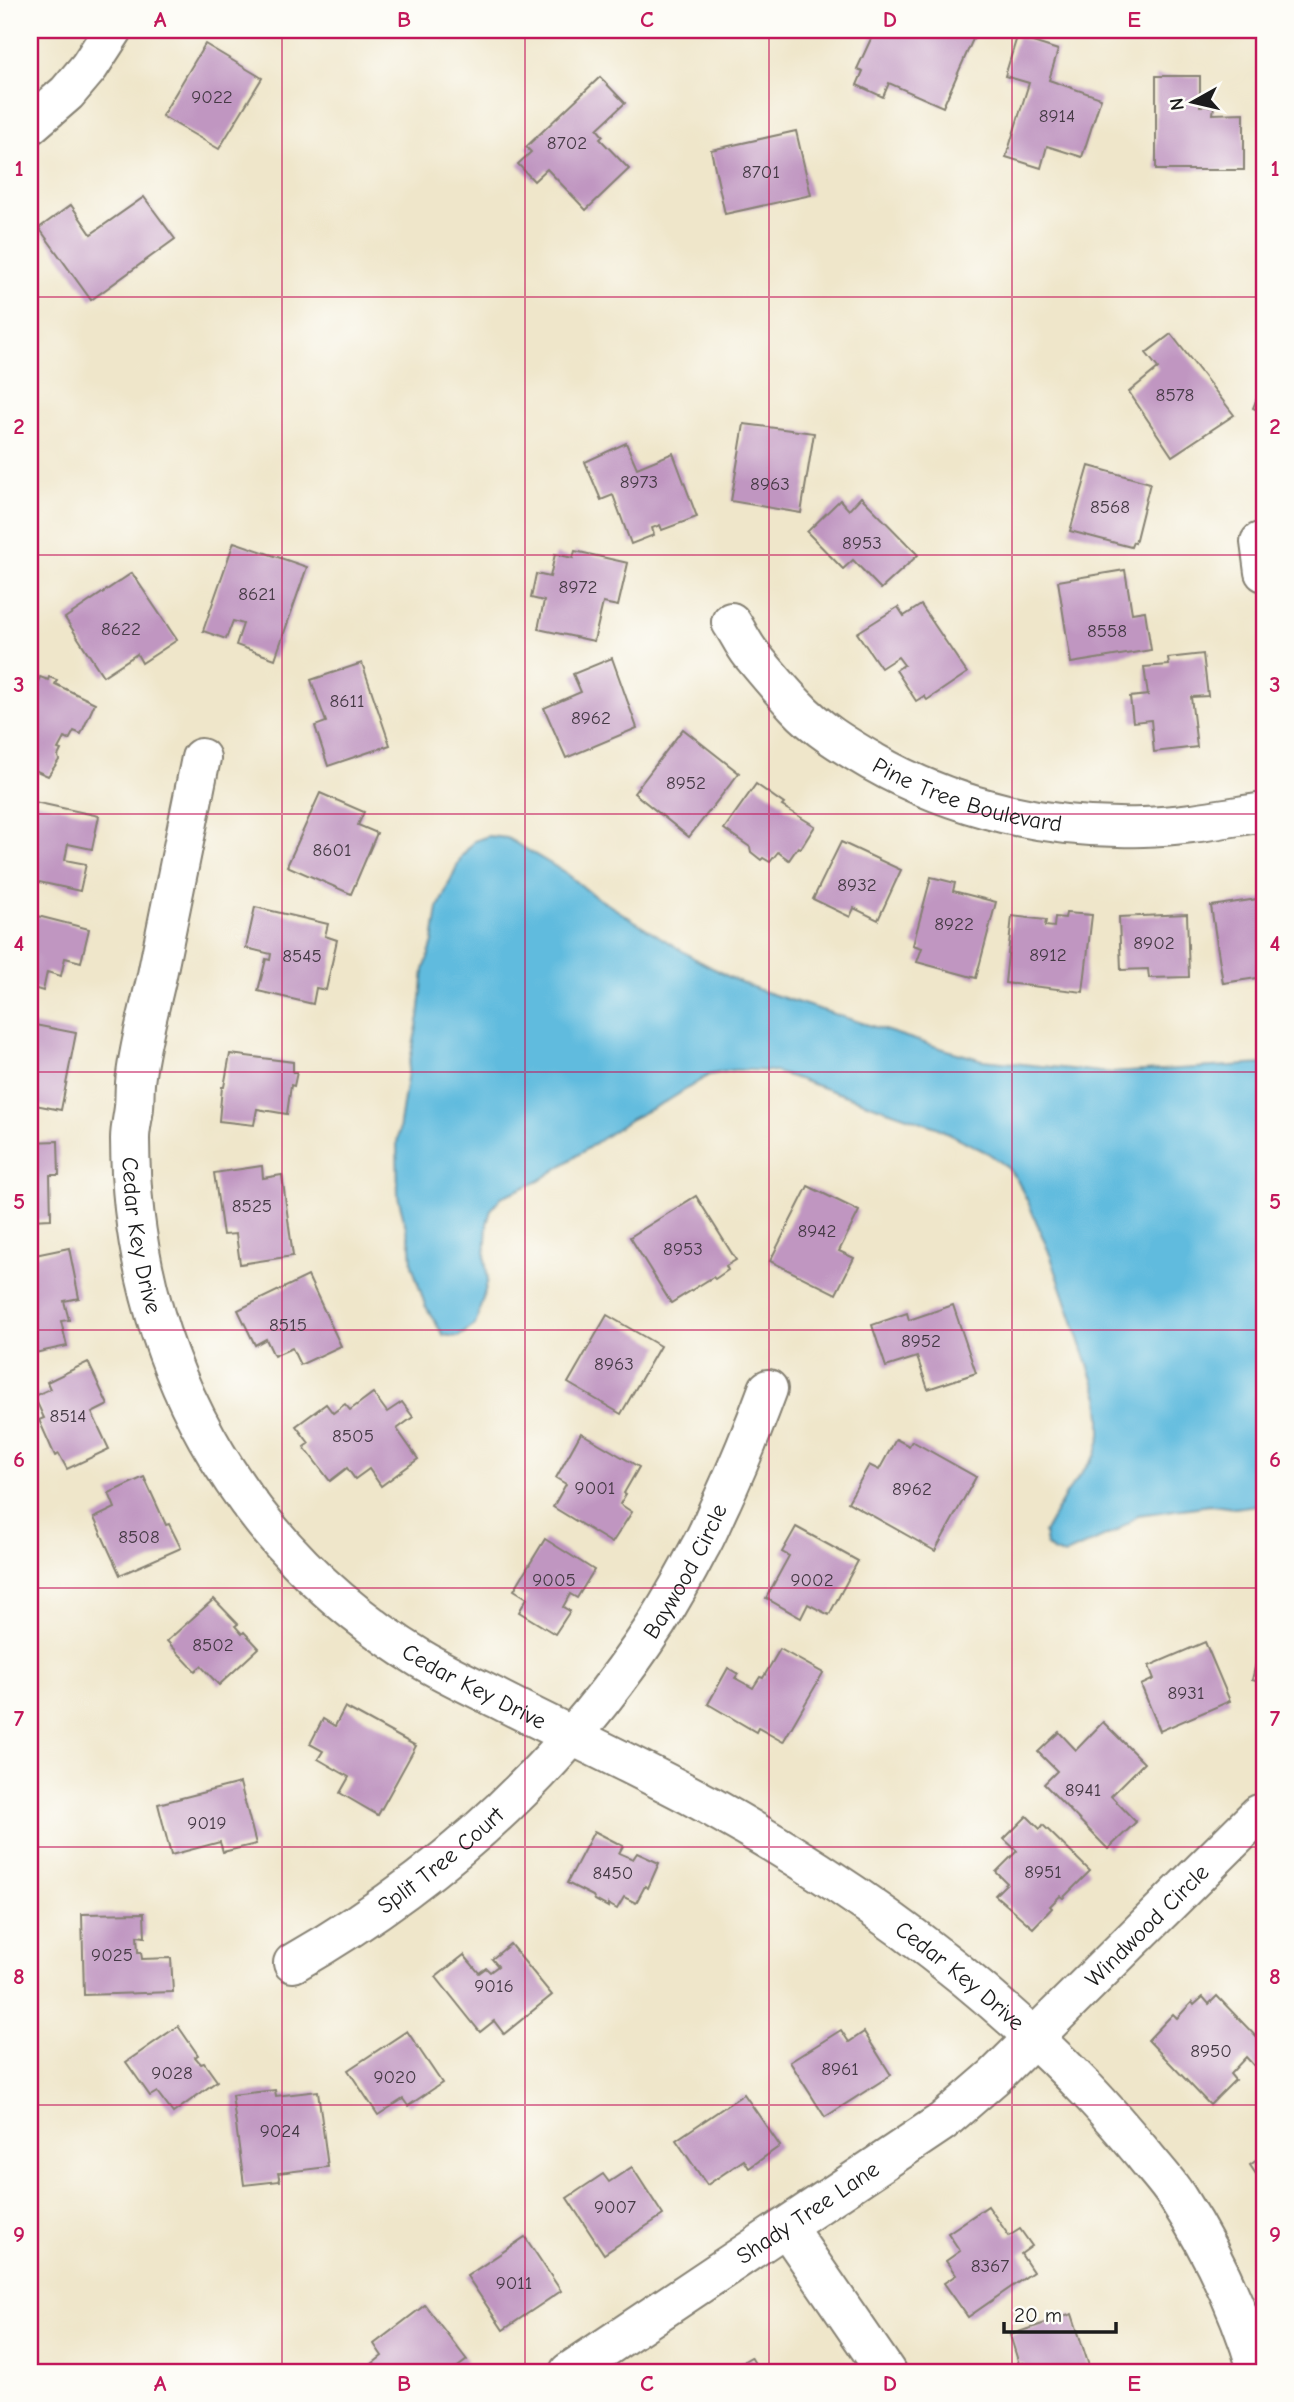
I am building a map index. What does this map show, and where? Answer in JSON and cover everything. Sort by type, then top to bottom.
[{"type":"street","points":[[30,125],[67,93],[89,67],[113,30]]},
{"type":"street","name":"Pine Tree Boulevard","points":[[731,622],[749,652],[808,718],[851,750],[927,790],[992,811],[1060,824],[1111,827],[1178,824],[1264,812]]},
{"type":"street","name":"Cedar Key Drive","points":[[201,758],[136,1077],[131,1128],[136,1230],[145,1280],[169,1362],[215,1454],[233,1483],[263,1524],[322,1586],[369,1625],[424,1661],[710,1806],[829,1878],[925,1945],[984,1991],[1035,2037],[1125,2131],[1179,2199],[1205,2244],[1236,2308],[1258,2372]]},
{"type":"street","name":"Baywood Circle","points":[[572,1736],[625,1668],[674,1595],[700,1549],[737,1470],[768,1389]]},
{"type":"street","name":"Split Tree Court","points":[[293,1963],[368,1917],[440,1865],[505,1806],[572,1736]]},
{"type":"street","name":"Windwood Circle","points":[[1035,2037],[1259,1814]]},
{"type":"street","name":"Shady Tree Lane","points":[[569,2372],[934,2128],[995,2076],[1035,2037]]},
{"type":"street","points":[[788,2228],[886,2372]]},
{"type":"water","points":[[488,836],[507,838],[566,873],[593,895],[697,960],[731,978],[762,991],[950,1051],[983,1060],[1110,1073],[1264,1064],[1264,1504],[1235,1508],[1211,1505],[1138,1515],[1117,1531],[1064,1555],[1054,1552],[1046,1545],[1044,1533],[1066,1494],[1096,1454],[1101,1435],[1101,1417],[1099,1397],[1051,1257],[1017,1180],[1006,1166],[988,1153],[936,1127],[771,1071],[733,1070],[709,1075],[669,1100],[631,1119],[539,1181],[501,1197],[491,1210],[487,1224],[485,1259],[488,1280],[475,1325],[458,1337],[443,1335],[425,1305],[412,1265],[411,1247],[398,1196],[397,1143],[419,1017],[424,970],[433,942],[438,908],[461,857],[474,841]]},
{"type":"building","points":[[875,30],[977,30],[943,107],[889,83],[883,97],[857,85],[863,71],[857,69]]},
{"type":"building","points":[[1017,37],[1058,50],[1049,80],[1101,98],[1082,157],[1047,146],[1041,168],[1006,157],[1029,83],[1005,76]]},
{"type":"building","points":[[205,44],[262,78],[219,149],[162,116]]},
{"type":"building","points":[[1156,76],[1200,76],[1200,106],[1214,106],[1213,114],[1244,113],[1244,170],[1156,170]]},
{"type":"building","points":[[600,77],[625,103],[597,129],[603,136],[600,139],[629,169],[586,210],[547,169],[534,181],[518,164],[531,152],[526,147]]},
{"type":"building","points":[[796,131],[811,195],[725,214],[711,150]]},
{"type":"building","points":[[144,197],[175,239],[91,300],[39,228],[71,205],[91,234]]},
{"type":"building","points":[[1171,334],[1234,415],[1172,456],[1129,392],[1158,368],[1146,353]]},
{"type":"building","points":[[1264,381],[1264,413],[1253,408]]},
{"type":"building","points":[[744,424],[814,433],[801,513],[731,501]]},
{"type":"building","points":[[626,443],[637,468],[673,453],[697,517],[662,530],[660,525],[652,528],[654,535],[631,544],[613,495],[601,500],[585,462]]},
{"type":"building","points":[[1089,466],[1150,483],[1135,543],[1133,542],[1131,547],[1070,531]]},
{"type":"building","points":[[861,497],[918,555],[881,589],[853,560],[843,569],[807,532],[840,500],[849,510]]},
{"type":"building","points":[[234,542],[307,567],[275,659],[236,645],[243,624],[233,621],[226,639],[203,631]]},
{"type":"building","points":[[575,551],[628,563],[618,606],[603,603],[594,641],[538,629],[544,601],[531,598],[536,574],[550,577],[555,554],[573,558]]},
{"type":"building","points":[[1125,570],[1132,613],[1145,611],[1151,650],[1071,663],[1058,581]]},
{"type":"building","points":[[132,573],[177,640],[142,663],[137,654],[103,676],[65,618]]},
{"type":"building","points":[[921,605],[967,673],[927,700],[924,696],[916,701],[896,670],[904,665],[898,657],[881,668],[857,633],[898,607],[904,616]]},
{"type":"building","points":[[1203,654],[1208,696],[1191,697],[1197,747],[1154,752],[1151,720],[1133,722],[1130,697],[1148,695],[1144,667],[1169,665],[1168,658]]},
{"type":"building","points":[[612,658],[637,728],[566,758],[544,708],[581,692],[573,674]]},
{"type":"building","points":[[362,663],[390,745],[328,766],[315,726],[326,722],[311,680]]},
{"type":"building","points":[[40,677],[57,680],[55,684],[95,703],[81,734],[74,731],[69,740],[64,738],[58,749],[61,750],[59,760],[48,776],[30,768],[30,698]]},
{"type":"building","points":[[683,729],[739,773],[689,837],[634,793]]},
{"type":"building","points":[[756,784],[784,804],[782,806],[815,826],[801,848],[798,847],[789,860],[778,852],[770,862],[763,858],[761,860],[751,852],[750,847],[724,829]]},
{"type":"building","points":[[320,793],[364,812],[358,825],[377,833],[351,894],[287,866]]},
{"type":"building","points":[[30,801],[99,816],[92,849],[68,844],[65,860],[86,864],[80,891],[30,880]]},
{"type":"building","points":[[841,842],[901,870],[878,920],[854,908],[850,917],[813,899]]},
{"type":"building","points":[[931,877],[955,883],[953,891],[996,902],[976,978],[917,962],[922,948],[913,945]]},
{"type":"building","points":[[1264,898],[1264,977],[1223,983],[1211,906]]},
{"type":"building","points":[[255,907],[328,924],[325,936],[337,940],[326,990],[316,988],[313,1004],[258,991],[266,959],[270,960],[271,954],[246,948]]},
{"type":"building","points":[[1066,913],[1092,915],[1083,992],[1005,983],[1012,916],[1046,920],[1045,926],[1054,927],[1055,917],[1065,918]]},
{"type":"building","points":[[30,914],[89,929],[81,962],[65,958],[61,976],[47,972],[43,991],[30,987]]},
{"type":"building","points":[[1187,914],[1189,977],[1149,978],[1148,969],[1121,970],[1119,917]]},
{"type":"building","points":[[30,1024],[76,1033],[61,1110],[30,1104]]},
{"type":"building","points":[[230,1054],[293,1062],[293,1072],[297,1072],[294,1086],[291,1085],[287,1114],[257,1109],[254,1125],[219,1121],[222,1087]]},
{"type":"building","points":[[58,1141],[59,1175],[50,1175],[51,1219],[30,1220],[30,1142]]},
{"type":"building","points":[[262,1166],[263,1178],[282,1175],[293,1256],[240,1264],[236,1234],[223,1235],[214,1173]]},
{"type":"building","points":[[808,1186],[859,1211],[839,1251],[854,1258],[836,1294],[770,1261]]},
{"type":"building","points":[[696,1196],[736,1260],[726,1266],[728,1270],[715,1279],[713,1277],[671,1303],[630,1237]]},
{"type":"building","points":[[69,1248],[79,1298],[64,1301],[69,1320],[61,1321],[67,1346],[30,1354],[30,1256]]},
{"type":"building","points":[[308,1276],[341,1346],[300,1365],[292,1348],[274,1356],[266,1339],[255,1345],[238,1310]]},
{"type":"building","points":[[953,1305],[976,1373],[928,1389],[917,1357],[886,1367],[872,1325],[907,1313],[909,1320]]},
{"type":"building","points":[[607,1315],[660,1346],[621,1414],[568,1383]]},
{"type":"building","points":[[88,1362],[108,1405],[92,1413],[109,1449],[67,1469],[59,1454],[55,1456],[39,1420],[44,1418],[34,1396],[50,1389],[47,1382]]},
{"type":"building","points":[[373,1393],[387,1412],[402,1402],[413,1417],[397,1429],[418,1459],[381,1486],[369,1469],[355,1479],[347,1468],[330,1481],[304,1447],[309,1443],[296,1426],[326,1404],[333,1413],[345,1404],[350,1410]]},
{"type":"building","points":[[581,1433],[639,1467],[620,1504],[632,1512],[612,1543],[553,1507],[566,1484],[556,1478]]},
{"type":"building","points":[[896,1439],[909,1446],[912,1441],[976,1477],[935,1551],[848,1502],[869,1465],[879,1470]]},
{"type":"building","points":[[144,1477],[166,1525],[169,1524],[181,1548],[120,1575],[94,1518],[115,1508],[109,1493]]},
{"type":"building","points":[[796,1527],[858,1561],[829,1615],[808,1604],[801,1618],[766,1598],[789,1556],[782,1552]]},
{"type":"building","points":[[545,1539],[594,1570],[577,1598],[570,1594],[563,1607],[570,1611],[555,1634],[519,1612],[527,1598],[514,1590]]},
{"type":"building","points":[[214,1599],[238,1624],[235,1626],[242,1634],[244,1632],[259,1648],[219,1685],[201,1666],[195,1671],[167,1641]]},
{"type":"building","points":[[1264,1633],[1264,1683],[1252,1680]]},
{"type":"building","points":[[1205,1642],[1230,1701],[1160,1731],[1141,1685],[1154,1679],[1149,1666]]},
{"type":"building","points":[[780,1649],[823,1673],[783,1742],[758,1728],[756,1732],[708,1704],[728,1668],[738,1674],[735,1678],[753,1688],[760,1677],[763,1678]]},
{"type":"building","points":[[345,1707],[416,1746],[378,1815],[340,1793],[349,1777],[318,1759],[323,1751],[310,1744],[323,1719],[335,1726]]},
{"type":"building","points":[[1103,1722],[1144,1763],[1111,1796],[1136,1822],[1108,1849],[1044,1784],[1057,1771],[1038,1752],[1059,1732],[1076,1750]]},
{"type":"building","points":[[240,1783],[256,1844],[223,1852],[220,1842],[171,1855],[158,1804]]},
{"type":"building","points":[[1027,1816],[1040,1829],[1043,1825],[1090,1871],[1063,1898],[1060,1896],[1050,1906],[1052,1908],[1033,1928],[995,1895],[1007,1883],[996,1872],[1017,1851],[1004,1839]]},
{"type":"building","points":[[594,1831],[623,1846],[619,1853],[633,1859],[637,1853],[659,1863],[648,1888],[645,1886],[636,1903],[624,1897],[617,1909],[608,1904],[608,1907],[567,1883]]},
{"type":"building","points":[[144,1913],[145,1937],[137,1936],[138,1952],[141,1952],[142,1959],[171,1958],[173,1992],[84,1995],[82,1914]]},
{"type":"building","points":[[510,1944],[552,1995],[504,2034],[494,2021],[480,2032],[436,1977],[464,1955],[479,1973],[486,1968],[490,1972],[498,1966],[492,1959]]},
{"type":"building","points":[[1217,1996],[1264,2045],[1264,2060],[1256,2068],[1246,2057],[1230,2074],[1235,2080],[1210,2105],[1148,2040],[1173,2014],[1177,2018],[1192,2002],[1194,2005],[1203,1997],[1209,2004]]},
{"type":"building","points":[[178,2026],[198,2055],[195,2057],[201,2064],[204,2063],[217,2081],[173,2113],[157,2092],[150,2096],[126,2062]]},
{"type":"building","points":[[841,2030],[849,2042],[864,2032],[891,2075],[825,2117],[790,2062]]},
{"type":"building","points":[[407,2031],[442,2083],[408,2106],[403,2099],[378,2115],[348,2070]]},
{"type":"building","points":[[275,2090],[276,2096],[318,2091],[328,2167],[278,2173],[280,2181],[244,2185],[232,2095]]},
{"type":"building","points":[[744,2094],[780,2146],[749,2168],[744,2160],[707,2185],[676,2140]]},
{"type":"building","points":[[1264,2155],[1264,2186],[1250,2165]]},
{"type":"building","points":[[632,2167],[663,2215],[604,2254],[567,2198],[603,2174],[609,2182]]},
{"type":"building","points":[[988,2206],[1009,2236],[1020,2229],[1032,2246],[1021,2254],[1033,2272],[968,2317],[944,2283],[956,2275],[946,2261],[960,2251],[948,2233]]},
{"type":"building","points":[[525,2237],[561,2291],[503,2330],[467,2276]]},
{"type":"building","points":[[425,2305],[467,2360],[451,2372],[377,2372],[372,2364],[382,2356],[374,2344]]},
{"type":"building","points":[[1072,2314],[1091,2372],[1026,2372],[1023,2363],[1019,2364],[1010,2335]]},
{"type":"building","points":[[751,2357],[760,2372],[726,2372]]}]
